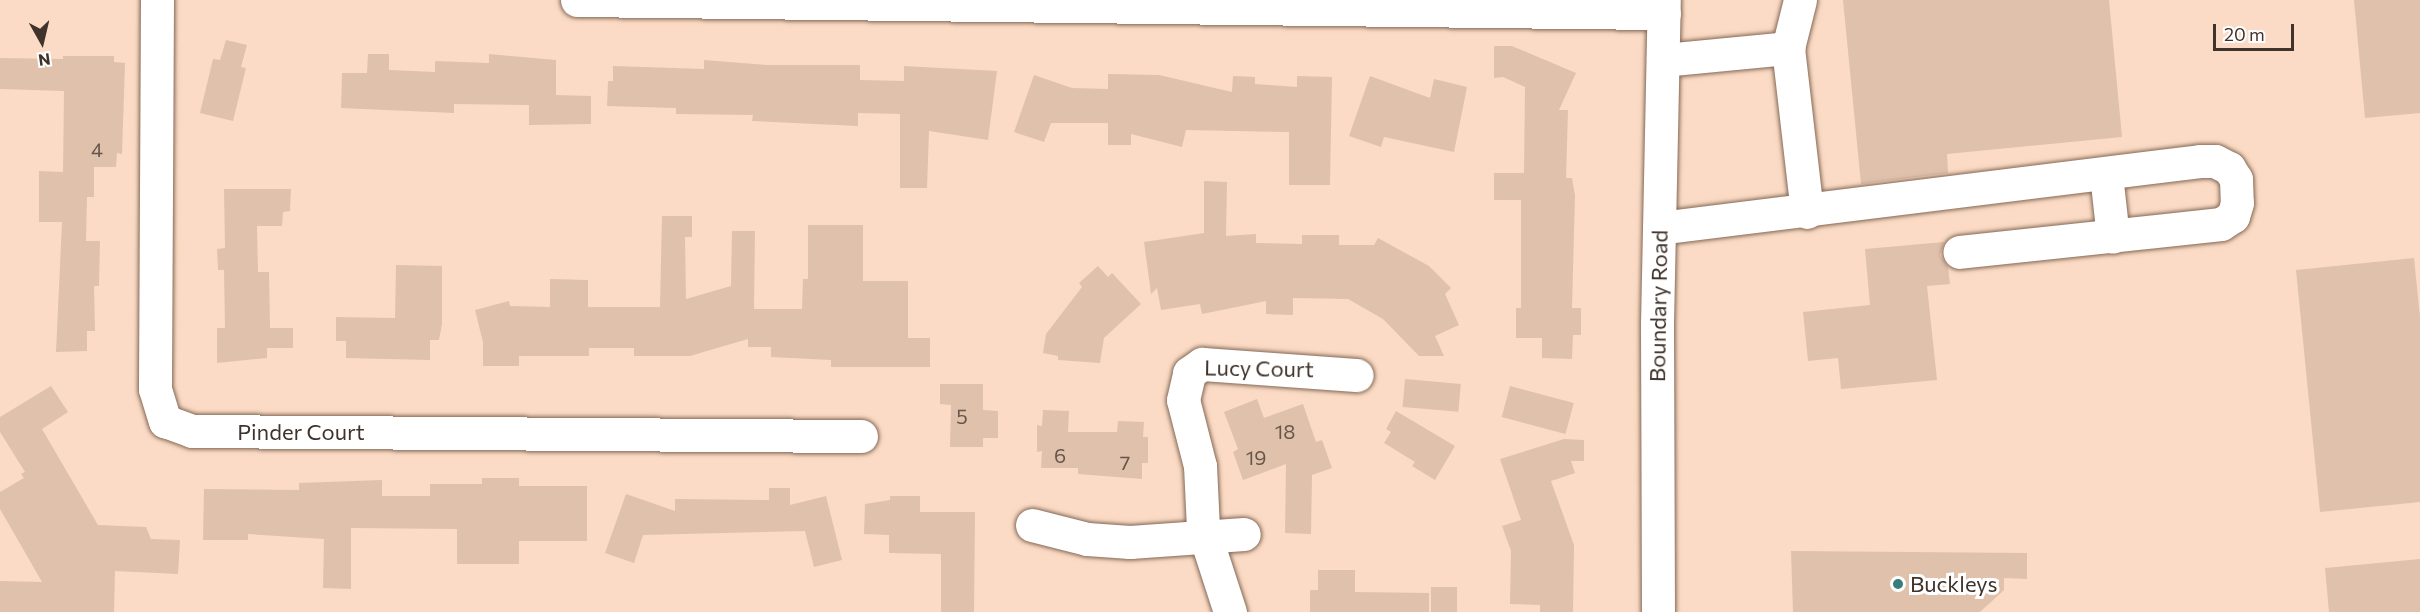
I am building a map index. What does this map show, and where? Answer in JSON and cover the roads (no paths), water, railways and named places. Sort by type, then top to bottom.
[{"type":"street","name":"Pinder Court","points":[[157,0],[155,388],[165,420],[192,431],[861,436]]},
{"type":"street","points":[[577,0],[1664,7]]},
{"type":"street","points":[[1800,0],[1788,48],[1807,212]]},
{"type":"street","name":"Boundary Road","points":[[1658,612],[1659,228],[1664,7]]},
{"type":"street","points":[[1663,60],[1788,48]]},
{"type":"street","points":[[1659,228],[2216,161],[2229,168],[2236,180],[2237,203],[2233,216],[2221,224],[1959,252]]},
{"type":"street","points":[[2106,174],[2113,237]]},
{"type":"street","name":"Lucy Court","points":[[1230,612],[1205,538],[1200,466],[1183,400],[1183,386],[1191,370],[1205,364],[1357,375]]},
{"type":"street","points":[[1032,525],[1087,539],[1130,542],[1163,537],[1205,538],[1244,534]]},
{"type":"place","name":"Buckleys","points":[[1898,584]]}]
